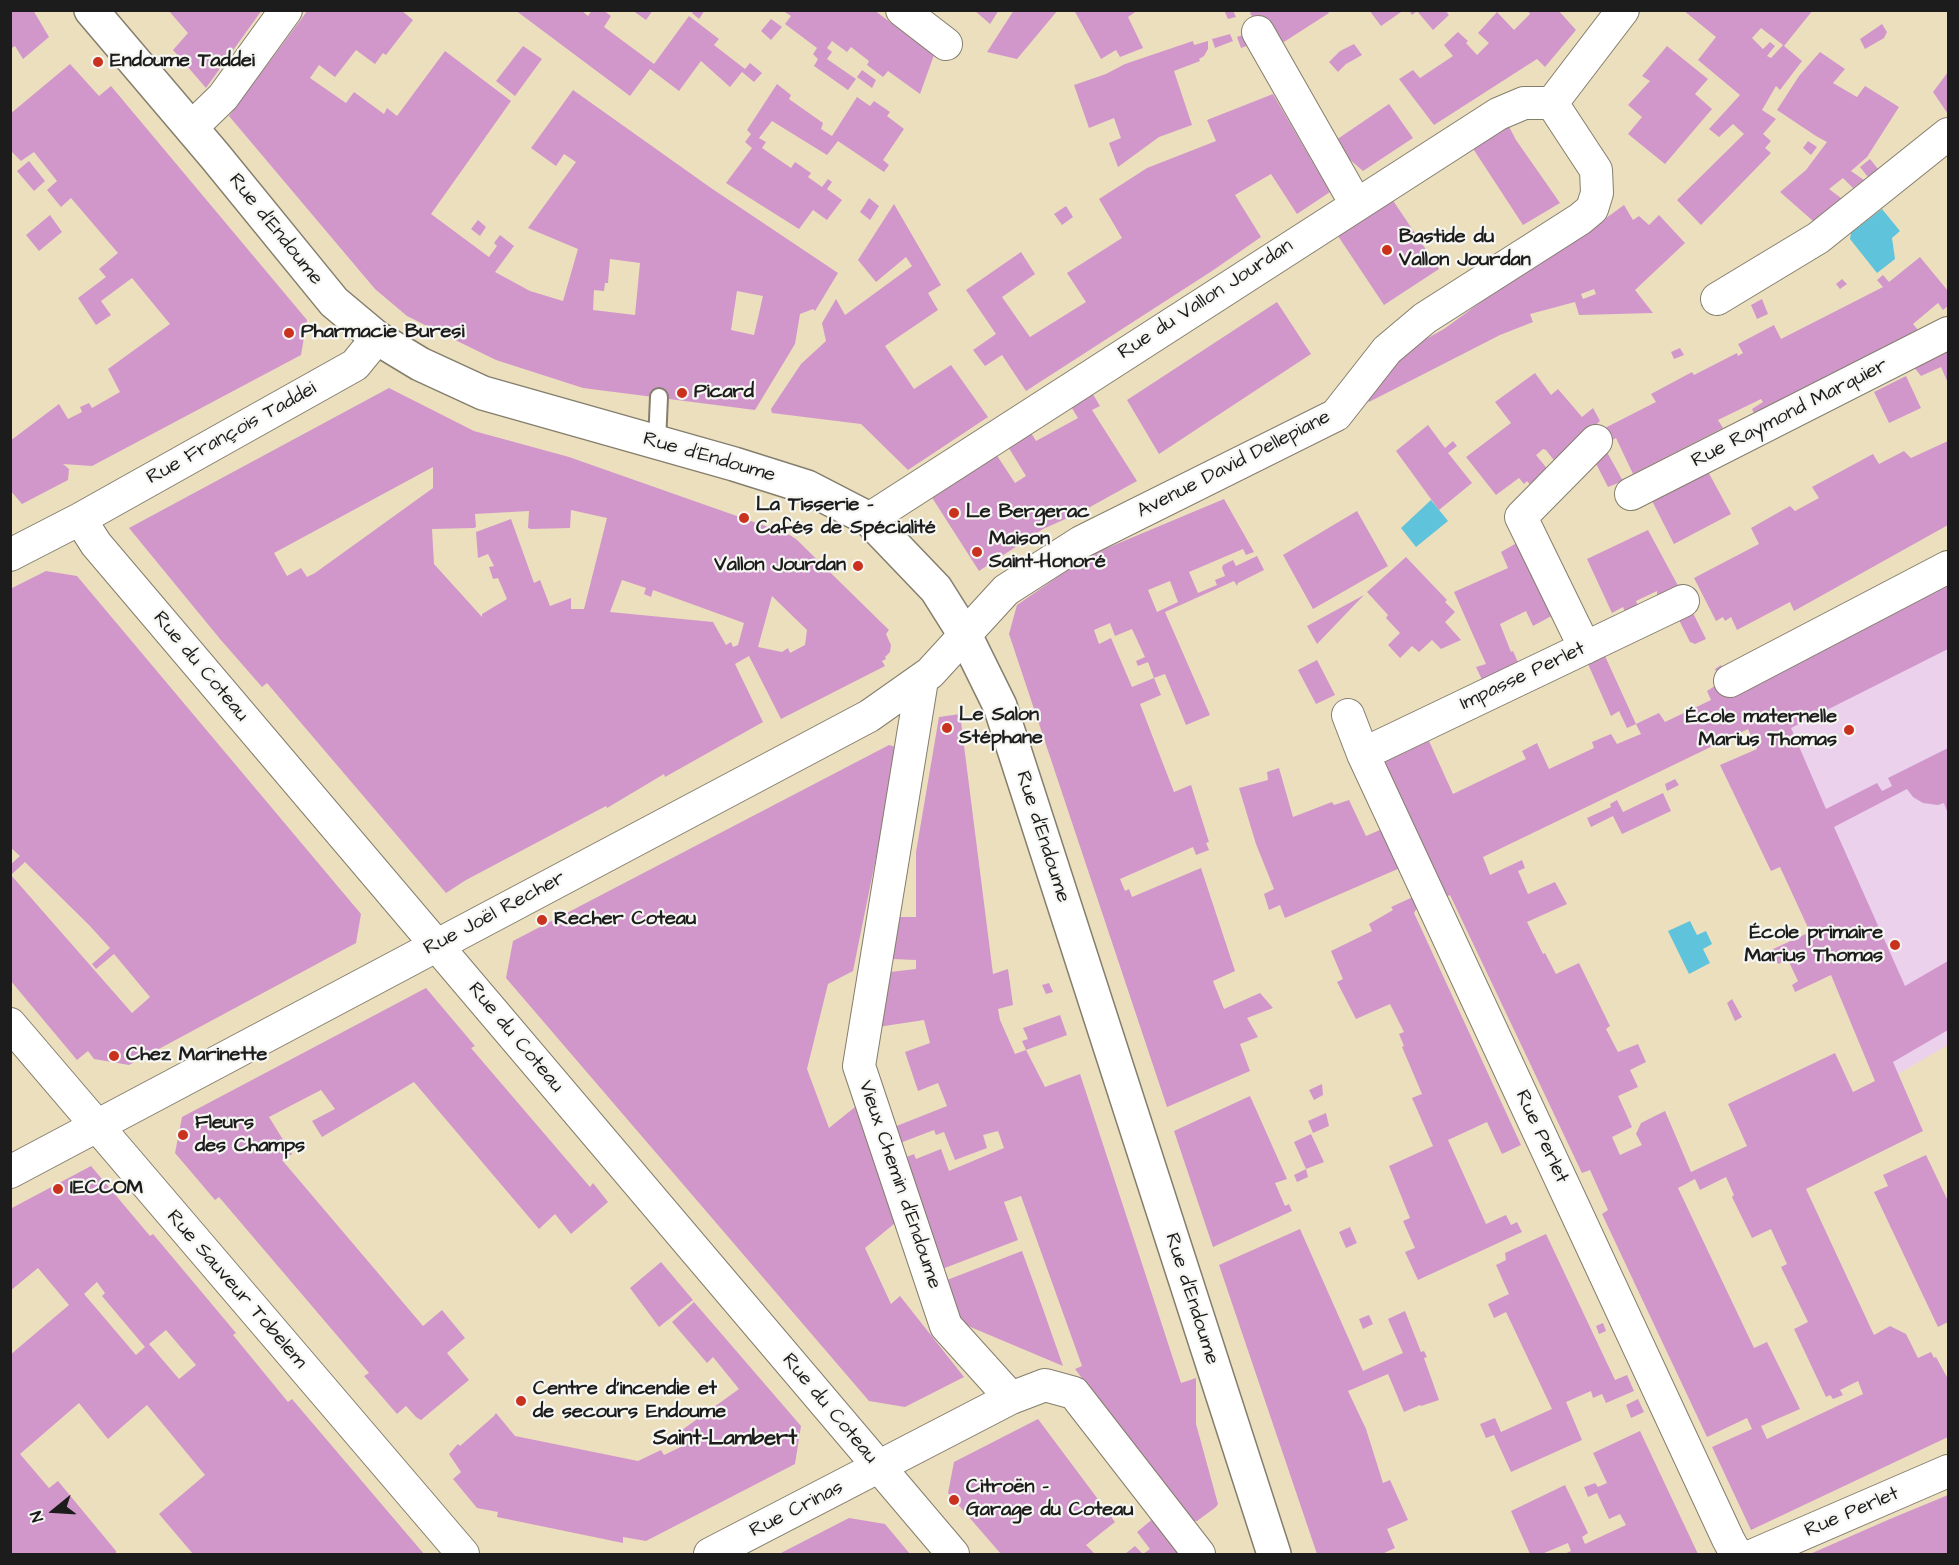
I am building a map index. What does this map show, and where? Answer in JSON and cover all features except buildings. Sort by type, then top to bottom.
[{"type":"street","name":"Rue d'Endoume","points":[[91,10],[334,302],[376,338],[420,364],[483,393],[807,487],[869,519],[936,589],[964,635],[1000,706],[1274,1554]]},
{"type":"street","points":[[191,128],[223,97],[286,10]]},
{"type":"street","points":[[902,10],[946,44]]},
{"type":"street","points":[[1552,103],[1623,10]]},
{"type":"street","points":[[1258,32],[1356,204]]},
{"type":"street","name":"Rue du Vallon Jourdan","points":[[869,519],[1498,114],[1524,103],[1552,103]]},
{"type":"street","name":"Avenue David Dellepiane","points":[[964,635],[1006,590],[1081,542],[1336,415],[1387,350],[1425,318],[1580,219],[1592,208],[1597,193],[1596,170],[1552,103]]},
{"type":"street","points":[[1717,299],[1818,238],[1948,134]]},
{"type":"street","name":"Rue Raymond Marquier","points":[[1632,494],[1948,333]]},
{"type":"street","name":"Rue François Taddei","points":[[10,555],[80,519],[355,365],[376,338]]},
{"type":"street","points":[[1586,648],[1521,517],[1596,441]]},
{"type":"street","name":"Rue du Coteau","points":[[80,519],[96,544],[953,1554]]},
{"type":"street","points":[[1730,681],[1948,567]]},
{"type":"street","name":"Impasse Perlet","points":[[1363,754],[1683,601]]},
{"type":"street","name":"Rue Joël Recher","points":[[10,1172],[869,717],[922,680],[964,635]]},
{"type":"street","name":"Vieux Chemin d'Endoume","points":[[922,680],[859,1066],[946,1326],[1011,1398]]},
{"type":"street","name":"Rue Perlet","points":[[1348,714],[1363,754],[1728,1539],[1735,1552],[1740,1554]]},
{"type":"street","name":"Rue Sauveur Tobelem","points":[[10,1024],[463,1554]]},
{"type":"street","points":[[1011,1398],[1045,1385],[1074,1393],[1199,1554]]},
{"type":"street","name":"Rue Crinas","points":[[710,1554],[1011,1398]]},
{"type":"street","name":"Rue Perlet","points":[[1756,1554],[1948,1471]]},
{"type":"lane","points":[[657,442],[659,398]]},
{"type":"shaded area","points":[[1948,581],[1948,1045],[1898,1074],[1733,692]]},
{"type":"water","points":[[1882,209],[1900,231],[1892,238],[1895,259],[1877,273],[1850,239],[1851,233]]},
{"type":"water","points":[[1431,500],[1448,521],[1416,547],[1401,528]]},
{"type":"water","points":[[1690,921],[1697,935],[1706,931],[1712,944],[1703,949],[1710,963],[1689,974],[1668,931]]},
{"type":"place","name":"Endoume Taddei","points":[[98,62]]},
{"type":"place","name":"Bastide du Vallon Jourdan","points":[[1387,250]]},
{"type":"place","name":"Pharmacie Buresi","points":[[289,333]]},
{"type":"place","name":"Picard","points":[[682,393]]},
{"type":"place","name":"Le Bergerac","points":[[954,513]]},
{"type":"place","name":"La Tisserie - Cafés de Spécialité","points":[[744,518]]},
{"type":"place","name":"Maison Saint-Honoré","points":[[977,552]]},
{"type":"place","name":"Vallon Jourdan","points":[[858,566]]},
{"type":"place","name":"Le Salon Stéphane","points":[[947,728]]},
{"type":"place","name":"École maternelle Marius Thomas","points":[[1849,730]]},
{"type":"place","name":"Recher Coteau","points":[[542,920]]},
{"type":"place","name":"École primaire Marius Thomas","points":[[1895,945]]},
{"type":"place","name":"Chez Marinette","points":[[114,1056]]},
{"type":"place","name":"Fleurs des Champs","points":[[183,1135]]},
{"type":"place","name":"IECCOM","points":[[58,1189]]},
{"type":"place","name":"Centre d’incendie et de secours Endoume","points":[[521,1401]]},
{"type":"place","name":"Citroën - Garage du Coteau","points":[[954,1500]]},
{"type":"district","name":"Saint-Lambert","points":[[725,1439]]}]
